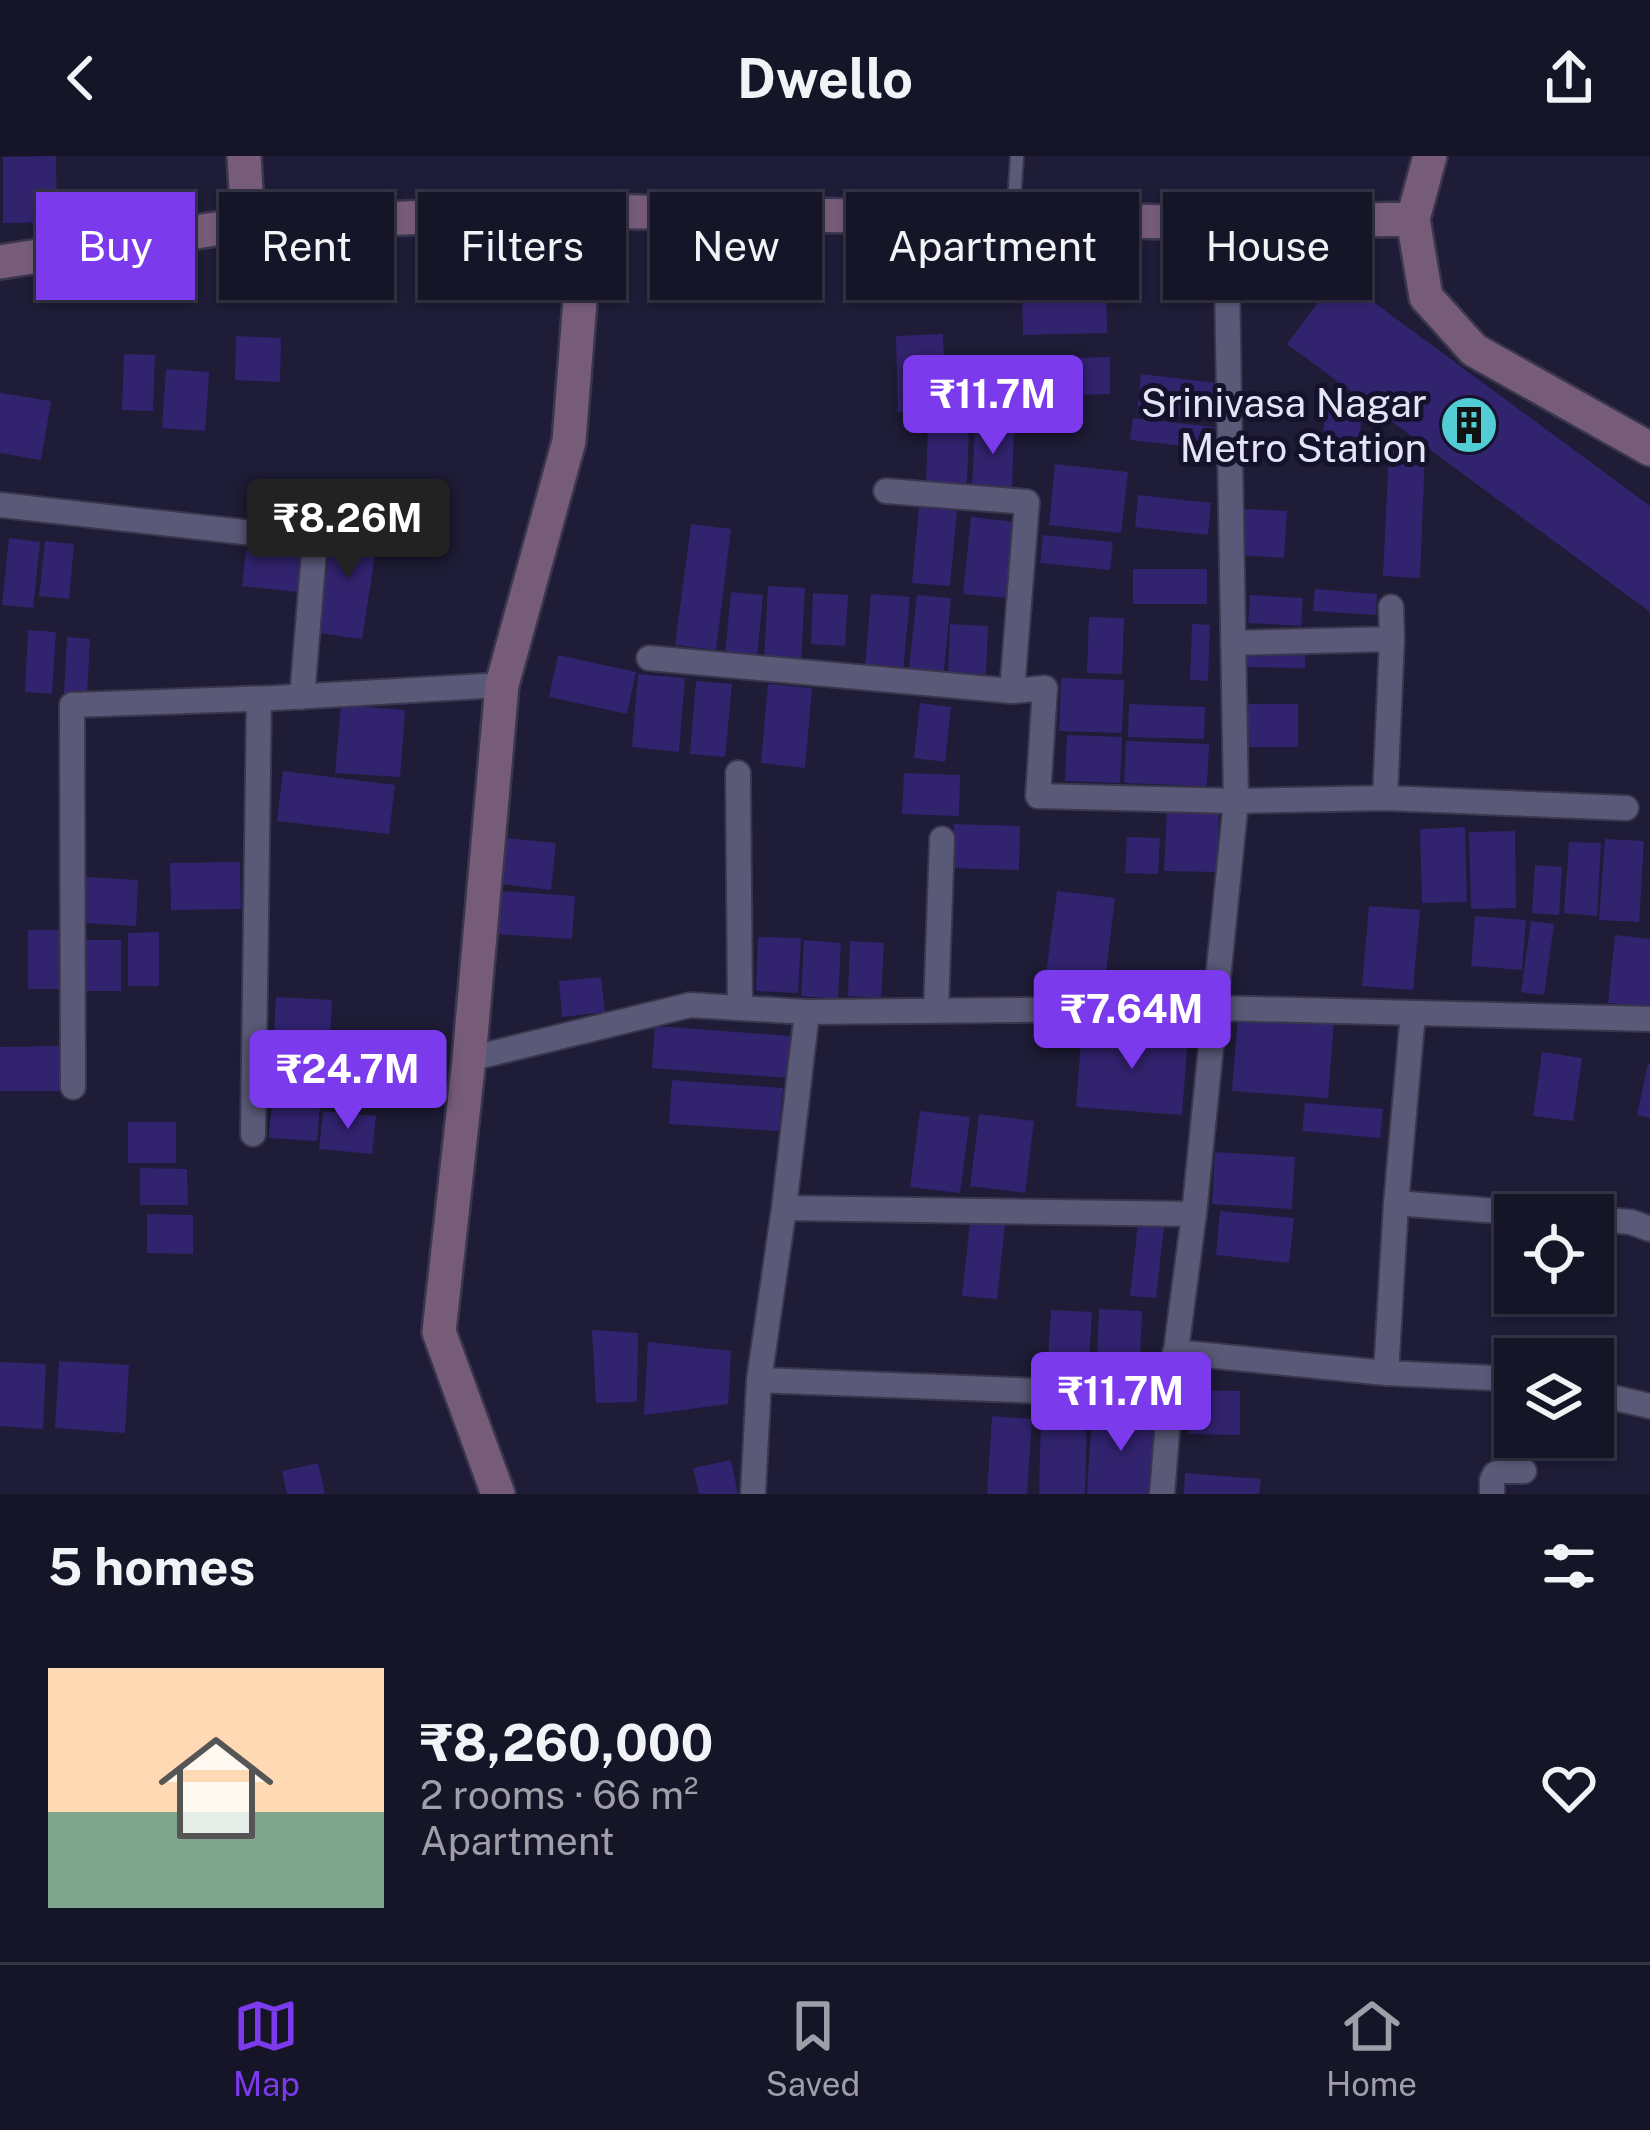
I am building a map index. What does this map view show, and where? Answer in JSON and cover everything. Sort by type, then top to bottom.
[{"type":"street","points":[[244,156],[246,192]]},
{"type":"street","points":[[1430,156],[1413,219],[1426,297],[1474,350],[1650,449]]},
{"type":"street","points":[[626,212],[846,216]]},
{"type":"street","points":[[1372,220],[1413,219]]},
{"type":"street","points":[[0,262],[219,228]]},
{"type":"street","points":[[498,1494],[439,1332],[502,685],[569,441],[580,300]]},
{"type":"street","points":[[1162,1494],[1236,801],[1227,300]]},
{"type":"street","points":[[886,490],[1027,502],[1012,691]]},
{"type":"street","points":[[0,505],[315,541],[302,697]]},
{"type":"street","points":[[1384,797],[1391,607]]},
{"type":"street","points":[[1233,643],[1392,639]]},
{"type":"street","points":[[649,658],[1012,691],[1045,688],[1037,796],[1236,801],[1384,797],[1626,808]]},
{"type":"street","points":[[74,1087],[72,705],[502,685]]},
{"type":"street","points":[[253,1134],[259,699]]},
{"type":"street","points":[[738,772],[740,1008]]},
{"type":"street","points":[[936,1010],[942,839]]},
{"type":"street","points":[[469,1059],[691,1006],[808,1012],[1216,1008],[1650,1018]]},
{"type":"street","points":[[753,1494],[759,1380],[808,1012]]},
{"type":"street","points":[[1386,1373],[1413,1013]]},
{"type":"street","points":[[1396,1202],[1494,1210]]},
{"type":"street","points":[[784,1208],[1194,1214]]},
{"type":"street","points":[[1614,1221],[1650,1228]]},
{"type":"street","points":[[1175,1352],[1386,1373],[1494,1378]]},
{"type":"street","points":[[759,1380],[1170,1396]]},
{"type":"street","points":[[1614,1398],[1650,1406]]},
{"type":"street","points":[[1492,1494],[1495,1474],[1524,1471]]},
{"type":"lane","points":[[1015,192],[1017,156]]},
{"type":"building","points":[[56,156],[57,192],[36,192],[36,222],[3,223],[3,157]]},
{"type":"building","points":[[1022,300],[1106,300],[1107,333],[1023,335]]},
{"type":"building","name":"Srinivasa Nagar Metro Station","points":[[1320,300],[1371,300],[1650,506],[1650,612],[1287,344]]},
{"type":"building","points":[[943,334],[946,410],[898,412],[896,336]]},
{"type":"building","points":[[236,336],[281,338],[280,382],[235,380]]},
{"type":"building","points":[[124,354],[155,355],[153,411],[122,410]]},
{"type":"building","points":[[1110,357],[1110,394],[1026,396],[1025,359]]},
{"type":"building","points":[[166,369],[209,372],[205,431],[162,428]]},
{"type":"building","points":[[1141,374],[1216,383],[1212,420],[1137,412]]},
{"type":"building","points":[[0,393],[51,401],[41,460],[0,453]]},
{"type":"building","points":[[1326,398],[1362,401],[1359,456],[1322,453]]},
{"type":"building","points":[[1133,418],[1214,427],[1212,449],[1130,440]]},
{"type":"building","points":[[975,423],[1014,424],[1012,490],[972,489]]},
{"type":"building","points":[[928,425],[969,427],[967,485],[926,484]]},
{"type":"building","points":[[1389,450],[1425,451],[1420,578],[1383,576]]},
{"type":"building","points":[[1055,464],[1128,472],[1121,533],[1049,525]]},
{"type":"building","points":[[1138,495],[1211,503],[1208,535],[1135,527]]},
{"type":"building","points":[[919,507],[957,511],[950,586],[912,583]]},
{"type":"building","points":[[1242,509],[1287,511],[1284,558],[1239,555]]},
{"type":"building","points":[[971,517],[1016,522],[1007,598],[963,594]]},
{"type":"building","points":[[334,523],[379,530],[362,639],[317,633]]},
{"type":"building","points":[[691,524],[731,529],[716,650],[675,645]]},
{"type":"building","points":[[1043,535],[1113,542],[1110,570],[1040,563]]},
{"type":"building","points":[[9,538],[40,542],[33,608],[2,605]]},
{"type":"building","points":[[45,541],[74,544],[69,599],[39,596]]},
{"type":"building","points":[[246,550],[301,556],[297,592],[242,586]]},
{"type":"building","points":[[1133,569],[1207,569],[1207,604],[1133,604]]},
{"type":"building","points":[[768,586],[805,588],[801,662],[764,660]]},
{"type":"building","points":[[1315,589],[1377,594],[1376,615],[1313,611]]},
{"type":"building","points":[[731,592],[763,595],[757,658],[725,655]]},
{"type":"building","points":[[813,593],[848,595],[845,646],[811,644]]},
{"type":"building","points":[[871,594],[910,597],[903,672],[865,668]]},
{"type":"building","points":[[917,595],[951,598],[944,671],[909,668]]},
{"type":"building","points":[[1250,595],[1303,598],[1301,626],[1248,623]]},
{"type":"building","points":[[1089,617],[1124,618],[1122,674],[1087,673]]},
{"type":"building","points":[[950,624],[988,626],[986,674],[948,673]]},
{"type":"building","points":[[1192,624],[1210,625],[1208,681],[1190,680]]},
{"type":"building","points":[[28,630],[56,632],[52,694],[25,692]]},
{"type":"building","points":[[67,637],[90,639],[87,695],[64,693]]},
{"type":"building","points":[[1247,645],[1305,647],[1305,668],[1246,667]]},
{"type":"building","points":[[558,655],[636,672],[627,714],[549,697]]},
{"type":"building","points":[[638,674],[685,678],[679,752],[632,747]]},
{"type":"building","points":[[1061,678],[1124,680],[1122,733],[1059,731]]},
{"type":"building","points":[[696,681],[732,684],[725,757],[690,754]]},
{"type":"building","points":[[768,684],[812,688],[805,768],[761,763]]},
{"type":"building","points":[[920,703],[951,707],[945,762],[914,758]]},
{"type":"building","points":[[1129,704],[1205,707],[1204,739],[1128,737]]},
{"type":"building","points":[[1245,704],[1298,704],[1298,747],[1245,747]]},
{"type":"building","points":[[341,705],[405,710],[400,777],[335,773]]},
{"type":"building","points":[[1067,735],[1122,737],[1120,783],[1065,781]]},
{"type":"building","points":[[1126,741],[1209,744],[1207,786],[1124,783]]},
{"type":"building","points":[[283,771],[395,785],[389,834],[277,821]]},
{"type":"building","points":[[904,773],[960,775],[959,816],[902,814]]},
{"type":"building","points":[[1167,811],[1219,813],[1217,872],[1164,871]]},
{"type":"building","points":[[954,824],[1020,826],[1019,870],[953,868]]},
{"type":"building","points":[[1465,827],[1467,902],[1422,903],[1420,829]]},
{"type":"building","points":[[1515,831],[1516,908],[1471,909],[1469,832]]},
{"type":"building","points":[[1127,837],[1160,838],[1158,874],[1125,873]]},
{"type":"building","points":[[506,838],[556,843],[551,890],[501,884]]},
{"type":"building","points":[[1605,839],[1644,841],[1639,922],[1599,920]]},
{"type":"building","points":[[1569,842],[1601,843],[1597,916],[1564,913]]},
{"type":"building","points":[[240,862],[241,909],[171,910],[170,863]]},
{"type":"building","points":[[1535,865],[1562,867],[1559,915],[1532,913]]},
{"type":"building","points":[[86,877],[138,880],[136,926],[84,923]]},
{"type":"building","points":[[499,891],[575,896],[572,939],[495,934]]},
{"type":"building","points":[[1057,891],[1115,898],[1104,988],[1045,981]]},
{"type":"building","points":[[1369,906],[1420,910],[1413,990],[1362,986]]},
{"type":"building","points":[[1475,916],[1526,920],[1522,970],[1471,966]]},
{"type":"building","points":[[1531,921],[1554,924],[1544,995],[1521,992]]},
{"type":"building","points":[[28,930],[62,930],[62,989],[28,989]]},
{"type":"building","points":[[159,932],[159,986],[128,986],[128,933]]},
{"type":"building","points":[[1615,935],[1650,939],[1650,1007],[1608,1003]]},
{"type":"building","points":[[758,937],[801,938],[798,993],[756,991]]},
{"type":"building","points":[[84,940],[121,940],[121,991],[84,991]]},
{"type":"building","points":[[804,940],[841,943],[838,999],[801,996]]},
{"type":"building","points":[[850,941],[884,943],[881,998],[848,996]]},
{"type":"building","points":[[601,977],[605,1012],[562,1017],[559,981]]},
{"type":"building","points":[[276,997],[332,1000],[328,1076],[272,1073]]},
{"type":"building","points":[[1238,1014],[1334,1021],[1328,1098],[1232,1091]]},
{"type":"building","points":[[655,1026],[791,1036],[789,1078],[652,1068]]},
{"type":"building","points":[[1082,1028],[1188,1037],[1182,1115],[1076,1107]]},
{"type":"building","points":[[62,1046],[63,1091],[0,1091],[0,1047]]},
{"type":"building","points":[[1542,1052],[1582,1058],[1573,1121],[1533,1116]]},
{"type":"building","points":[[1650,1064],[1650,1118],[1637,1115]]},
{"type":"building","points":[[672,1080],[783,1088],[779,1131],[669,1124]]},
{"type":"building","points":[[272,1100],[320,1104],[317,1141],[269,1138]]},
{"type":"building","points":[[1305,1103],[1383,1109],[1380,1138],[1302,1131]]},
{"type":"building","points":[[323,1111],[376,1116],[372,1154],[319,1149]]},
{"type":"building","points":[[920,1111],[970,1117],[960,1193],[910,1187]]},
{"type":"building","points":[[979,1114],[1034,1121],[1025,1193],[970,1186]]},
{"type":"building","points":[[128,1122],[176,1122],[176,1163],[128,1163]]},
{"type":"building","points":[[1215,1152],[1295,1157],[1292,1209],[1212,1204]]},
{"type":"building","points":[[140,1168],[187,1169],[188,1205],[140,1205]]},
{"type":"building","points":[[1220,1211],[1294,1218],[1289,1263],[1216,1255]]},
{"type":"building","points":[[147,1214],[193,1215],[193,1254],[147,1253]]},
{"type":"building","points":[[970,1222],[1005,1225],[997,1299],[962,1296]]},
{"type":"building","points":[[1138,1224],[1164,1227],[1156,1298],[1130,1296]]},
{"type":"building","points":[[1099,1309],[1142,1311],[1139,1379],[1096,1377]]},
{"type":"building","points":[[1051,1310],[1092,1312],[1088,1379],[1047,1376]]},
{"type":"building","points":[[592,1330],[638,1333],[637,1402],[596,1403]]},
{"type":"building","points":[[648,1342],[731,1351],[728,1404],[644,1415]]},
{"type":"building","points":[[59,1361],[129,1365],[125,1433],[55,1428]]},
{"type":"building","points":[[0,1362],[46,1364],[43,1429],[0,1426]]},
{"type":"building","points":[[1190,1390],[1240,1391],[1240,1435],[1189,1434]]},
{"type":"building","points":[[1092,1411],[1156,1415],[1152,1494],[1087,1494]]},
{"type":"building","points":[[1041,1413],[1087,1414],[1085,1494],[1039,1494]]},
{"type":"building","points":[[992,1416],[1032,1419],[1027,1494],[987,1494]]},
{"type":"building","points":[[731,1460],[738,1494],[699,1494],[693,1468]]},
{"type":"building","points":[[318,1463],[325,1494],[287,1494],[282,1471]]},
{"type":"building","points":[[1185,1473],[1261,1479],[1259,1494],[1184,1494]]},
{"type":"place","name":"Srinivasa Nagar Metro Station","points":[[1469,425]]}]
